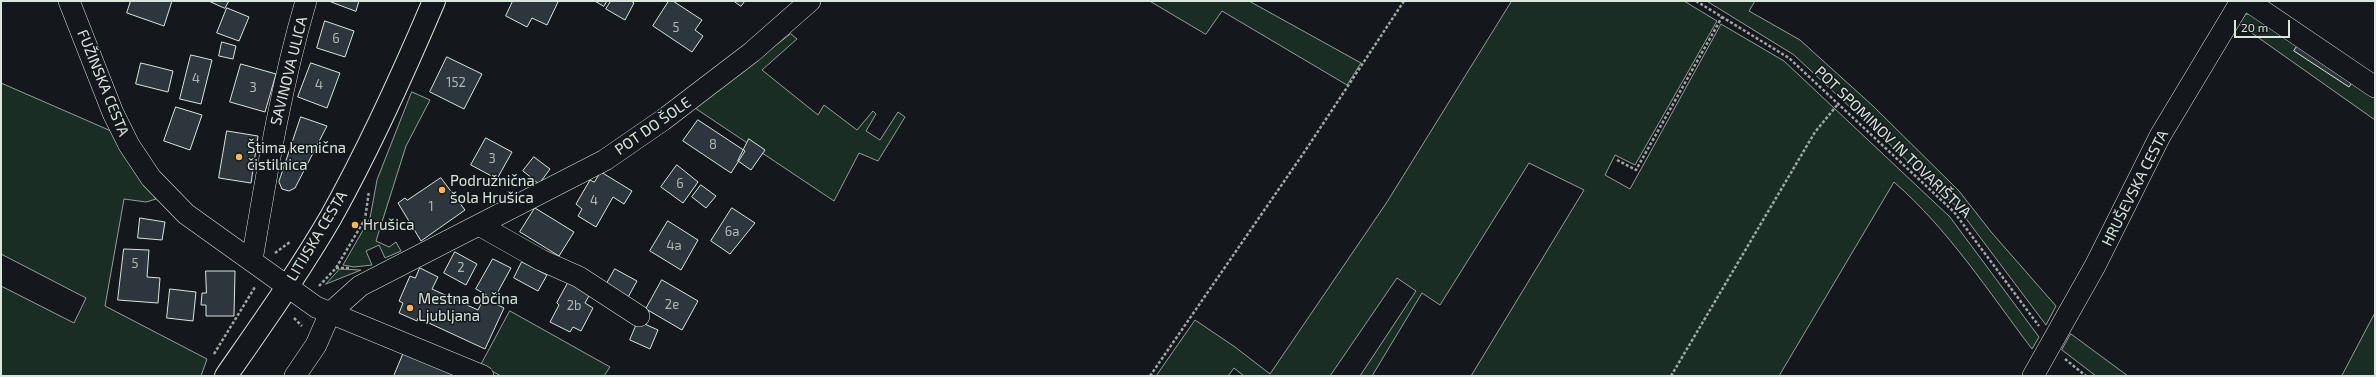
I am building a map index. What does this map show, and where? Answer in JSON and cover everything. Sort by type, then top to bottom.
[{"type":"main road","name":"LITIJSKA CESTA","points":[[226,376],[332,215],[366,149],[434,1]]},
{"type":"street","name":"FUŽINSKA CESTA","points":[[68,1],[113,113],[141,164],[162,190],[186,214],[316,307],[330,313]]},
{"type":"street","name":"SAVINOVA ULICA","points":[[252,260],[276,119],[290,55],[306,1]]},
{"type":"street","name":"POT DO ŠOLE","points":[[330,313],[360,286],[605,160],[663,120],[752,52],[810,1]]},
{"type":"street","name":"HRUŠEVSKA CESTA","points":[[2033,376],[2095,266],[2160,136],[2241,1]]},
{"type":"street","points":[[2248,1],[2375,87]]},
{"type":"street","points":[[479,226],[541,260],[579,277],[639,316]]},
{"type":"street","points":[[295,376],[316,345],[330,313],[484,376]]},
{"type":"path","points":[[1150,376],[1305,151],[1404,1]]},
{"type":"path","name":"POT SPOMINOV IN TOVARIŠTVA","points":[[1696,1],[1789,58],[1954,212],[2042,330]]},
{"type":"path","points":[[1617,160],[1636,170],[1722,17]]},
{"type":"path","points":[[1670,376],[1815,132],[1838,104]]},
{"type":"path","points":[[355,225],[360,228]]},
{"type":"path","points":[[213,357],[256,286]]},
{"type":"path","points":[[2062,356],[2086,376]]},
{"type":"green space","points":[[1150,1],[1249,1],[1361,63],[1347,85],[1222,11],[1206,34]]},
{"type":"green space","points":[[1512,1],[1684,1],[1717,21],[1635,165],[1615,155],[1605,175],[1630,189],[1721,24],[1784,61],[1950,217],[2039,337],[2032,349],[1984,283],[1933,220],[1894,182],[1779,376],[1471,376],[1584,190],[1529,163],[1440,305],[1422,293],[1372,376],[1360,376],[1416,291],[1397,278],[1330,376],[1244,376],[1234,368],[1228,376],[1156,376],[1195,320],[1235,347],[1270,374],[1387,202]]},
{"type":"green space","points":[[1707,1],[1755,1],[1749,11],[1800,40],[1873,106],[1959,191],[1992,233],[2056,306],[2046,325],[1958,208],[1794,55]]},
{"type":"green space","points":[[2246,14],[2259,14],[2375,91],[2375,120],[2239,24]]},
{"type":"green space","points":[[791,34],[797,39],[762,70],[818,115],[824,105],[857,130],[873,111],[876,114],[866,131],[880,140],[898,112],[905,117],[878,161],[859,153],[834,201],[695,108]]},
{"type":"green space","points":[[1,83],[111,131],[156,199],[146,202],[124,199],[105,306],[207,359],[201,376],[1,376],[1,286],[74,323],[86,298],[1,254]]},
{"type":"green space","points":[[412,92],[430,100],[406,146],[376,241],[389,247],[396,242],[401,251],[385,258],[379,245],[366,251],[372,265],[354,267],[343,265],[370,218],[377,180]]},
{"type":"green space","points":[[340,269],[361,270],[326,284]]},
{"type":"green space","points":[[510,311],[610,367],[604,376],[501,376],[481,365]]},
{"type":"green space","points":[[2375,313],[2375,376],[2342,376]]},
{"type":"green space","points":[[2071,334],[2128,376],[2096,376],[2062,350]]},
{"type":"building","points":[[131,1],[172,1],[164,26],[127,13]]},
{"type":"building","points":[[209,1],[229,1],[225,8]]},
{"type":"building","points":[[329,1],[359,1],[356,11]]},
{"type":"building","points":[[513,1],[558,2],[547,25],[532,18],[527,27],[506,16]]},
{"type":"building","points":[[595,1],[607,1],[604,6]]},
{"type":"building","points":[[611,1],[631,1],[634,3],[625,20],[606,9]]},
{"type":"building","points":[[669,1],[673,1],[702,20],[695,30],[703,36],[692,52],[653,26]]},
{"type":"building","points":[[734,1],[745,1],[741,6]]},
{"type":"building","points":[[227,8],[249,17],[239,41],[217,33]]},
{"type":"building","points":[[325,21],[354,31],[345,57],[317,48]]},
{"type":"building","points":[[222,42],[236,46],[233,59],[219,56]]},
{"type":"building","points":[[2298,45],[2353,81],[2349,87],[2294,51]]},
{"type":"building","points":[[191,55],[212,60],[201,104],[180,99]]},
{"type":"building","points":[[447,57],[482,74],[464,109],[430,92]]},
{"type":"building","points":[[141,63],[173,71],[168,92],[136,84]]},
{"type":"building","points":[[311,63],[340,73],[327,108],[298,97]]},
{"type":"building","points":[[241,64],[276,74],[265,112],[230,102]]},
{"type":"building","points":[[176,107],[202,115],[190,150],[164,141]]},
{"type":"building","points":[[301,117],[327,126],[295,188],[289,191],[282,189],[279,182]]},
{"type":"building","points":[[698,120],[745,151],[731,173],[683,141]]},
{"type":"building","name":"Štima kemična čistilnica","points":[[227,131],[258,136],[251,183],[219,178]]},
{"type":"building","points":[[486,138],[512,152],[497,179],[471,165]]},
{"type":"building","points":[[749,139],[765,150],[751,170],[738,161]]},
{"type":"building","points":[[534,157],[550,169],[539,184],[523,171]]},
{"type":"building","points":[[677,165],[698,182],[683,203],[661,187]]},
{"type":"building","points":[[601,172],[632,191],[624,204],[613,197],[596,227],[578,216],[582,209],[576,204],[590,180],[594,182]]},
{"type":"building","points":[[441,178],[465,210],[421,241],[398,203],[405,198],[407,200]]},
{"type":"building","points":[[701,185],[716,196],[706,208],[692,197]]},
{"type":"building","points":[[535,208],[574,232],[559,256],[520,232]]},
{"type":"building","points":[[732,208],[755,223],[730,254],[711,241]]},
{"type":"building","points":[[140,218],[165,222],[162,240],[138,238]]},
{"type":"building","points":[[668,221],[698,240],[681,270],[650,251]]},
{"type":"building","points":[[124,249],[149,250],[147,277],[160,278],[158,303],[118,300]]},
{"type":"building","points":[[455,252],[477,264],[466,285],[444,273]]},
{"type":"building","points":[[493,259],[511,268],[494,299],[476,289]]},
{"type":"building","points":[[522,262],[547,275],[538,291],[514,278]]},
{"type":"building","points":[[420,268],[438,277],[432,289],[478,310],[484,298],[504,308],[485,349],[418,318],[417,321],[399,313],[403,303],[399,301],[410,276],[415,278]]},
{"type":"building","points":[[615,269],[637,281],[627,299],[605,287]]},
{"type":"building","points":[[206,271],[235,271],[234,316],[206,316],[206,305],[201,305],[202,293],[206,293]]},
{"type":"building","points":[[662,280],[698,301],[682,330],[646,309]]},
{"type":"building","points":[[568,283],[590,294],[585,303],[593,308],[581,331],[573,327],[570,332],[550,322],[559,305],[557,303]]},
{"type":"building","points":[[170,289],[196,292],[193,321],[167,318]]},
{"type":"building","points":[[638,321],[658,330],[650,349],[630,340]]},
{"type":"building","points":[[404,352],[456,376],[394,376]]},
{"type":"place","name":"Štima kemična čistilnica","points":[[239,157]]},
{"type":"place","name":"Podružnična šola Hrušica","points":[[442,190]]},
{"type":"place","name":"Hrušica","points":[[355,225]]},
{"type":"place","name":"Mestna občina Ljubljana","points":[[410,308]]}]
